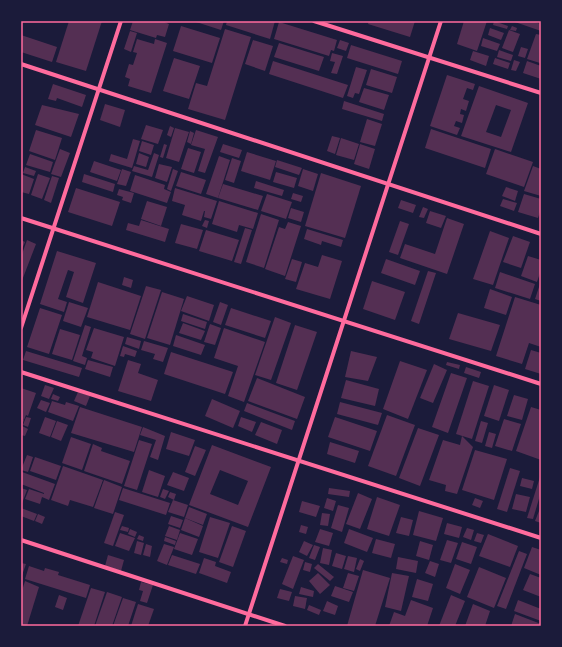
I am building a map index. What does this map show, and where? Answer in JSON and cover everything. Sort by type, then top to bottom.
[{"type":"street","points":[[21,328],[121,21]]},
{"type":"street","points":[[314,21],[541,93]]},
{"type":"street","points":[[245,626],[297,460],[440,21]]},
{"type":"street","points":[[21,64],[541,234]]},
{"type":"street","points":[[21,218],[541,384]]},
{"type":"street","points":[[21,372],[541,538]]},
{"type":"street","points":[[21,540],[285,626]]},
{"type":"building","points":[[69,21],[102,21],[86,71],[56,62]]},
{"type":"building","points":[[133,21],[162,21],[169,24],[165,37],[157,35],[156,38],[130,30]]},
{"type":"building","points":[[193,21],[224,21],[221,30]]},
{"type":"building","points":[[227,21],[275,21],[270,39],[226,25]]},
{"type":"building","points":[[369,21],[415,21],[410,37],[368,24]]},
{"type":"building","points":[[464,21],[487,21],[477,51],[457,44]]},
{"type":"building","points":[[494,21],[508,26],[507,29],[493,25]]},
{"type":"building","points":[[512,21],[532,21],[541,24],[541,31]]},
{"type":"building","points":[[279,22],[337,40],[334,51],[331,50],[329,56],[274,39]]},
{"type":"building","points":[[181,26],[220,38],[212,63],[173,51]]},
{"type":"building","points":[[512,26],[517,28],[516,31],[510,30]]},
{"type":"building","points":[[490,28],[504,33],[501,40],[488,35]]},
{"type":"building","points":[[225,29],[251,37],[225,120],[188,109],[196,83],[207,86]]},
{"type":"building","points":[[509,30],[520,34],[513,52],[502,48]]},
{"type":"building","points":[[130,31],[137,33],[131,52],[124,49]]},
{"type":"building","points":[[536,34],[541,35],[540,63],[527,59]]},
{"type":"building","points":[[21,35],[57,47],[52,62],[21,52]]},
{"type":"building","points":[[483,38],[500,44],[497,51],[481,46]]},
{"type":"building","points":[[137,39],[154,44],[155,39],[167,43],[151,93],[128,86],[130,79],[125,77],[129,64],[133,65],[137,53],[133,52]]},
{"type":"building","points":[[253,40],[273,46],[265,71],[245,64]]},
{"type":"building","points":[[340,40],[349,43],[346,51],[337,48]]},
{"type":"building","points":[[279,43],[324,57],[319,71],[274,57]]},
{"type":"building","points":[[351,45],[402,61],[398,74],[347,58]]},
{"type":"building","points":[[521,47],[528,49],[525,58],[518,56]]},
{"type":"building","points":[[499,50],[513,55],[511,61],[497,57]]},
{"type":"building","points":[[473,51],[489,56],[486,66],[470,60]]},
{"type":"building","points":[[332,53],[343,56],[337,74],[331,73],[335,62],[330,61]]},
{"type":"building","points":[[174,58],[200,66],[189,99],[163,91]]},
{"type":"building","points":[[495,58],[510,63],[508,69],[493,64]]},
{"type":"building","points":[[514,60],[520,62],[516,71],[511,70]]},
{"type":"building","points":[[273,61],[348,85],[343,98],[269,74]]},
{"type":"building","points":[[527,61],[541,66],[541,79],[523,73]]},
{"type":"building","points":[[356,67],[367,70],[359,94],[355,93],[353,98],[347,96]]},
{"type":"building","points":[[371,69],[397,77],[392,93],[366,85]]},
{"type":"building","points":[[447,75],[475,84],[473,90],[467,88],[463,99],[469,101],[466,111],[461,109],[460,114],[464,115],[462,123],[456,121],[454,126],[460,128],[457,135],[430,126]]},
{"type":"building","points":[[53,84],[86,95],[82,107],[57,98],[56,101],[48,99]]},
{"type":"building","points":[[479,86],[528,103],[511,152],[461,136]],"holes":[[[496,105],[511,110],[501,137],[486,132]]]},
{"type":"building","points":[[364,88],[389,95],[384,110],[359,102]]},
{"type":"building","points":[[344,101],[384,114],[382,121],[342,109]]},
{"type":"building","points":[[105,104],[125,110],[120,127],[100,120]]},
{"type":"building","points":[[42,105],[79,114],[71,137],[35,125]]},
{"type":"building","points":[[367,119],[382,124],[375,146],[360,142]]},
{"type":"building","points":[[146,125],[163,130],[158,144],[141,139]]},
{"type":"building","points":[[170,126],[174,128],[171,137],[167,135]]},
{"type":"building","points":[[175,128],[189,132],[179,162],[166,158]]},
{"type":"building","points":[[431,129],[491,149],[485,168],[425,148]]},
{"type":"building","points":[[36,130],[62,138],[55,160],[29,151]]},
{"type":"building","points":[[196,130],[218,137],[205,173],[198,171],[205,149],[191,145]]},
{"type":"building","points":[[190,131],[194,133],[191,144],[187,142]]},
{"type":"building","points":[[332,136],[340,138],[335,154],[327,151]]},
{"type":"building","points":[[341,138],[359,144],[354,160],[336,155]]},
{"type":"building","points":[[133,139],[140,141],[132,168],[109,161],[111,154],[127,159]]},
{"type":"building","points":[[142,141],[154,145],[151,155],[139,151]]},
{"type":"building","points":[[164,144],[167,145],[163,158],[160,157]]},
{"type":"building","points":[[223,144],[242,150],[239,158],[220,152]]},
{"type":"building","points":[[360,144],[375,149],[369,169],[354,164]]},
{"type":"building","points":[[188,148],[201,152],[194,173],[181,169]]},
{"type":"building","points":[[60,149],[70,153],[61,177],[51,174]]},
{"type":"building","points":[[495,149],[533,162],[524,187],[486,174]]},
{"type":"building","points":[[247,152],[276,161],[270,180],[241,171]]},
{"type":"building","points":[[139,153],[149,157],[146,167],[136,164]]},
{"type":"building","points":[[154,153],[159,155],[152,177],[132,171],[134,166],[148,170]]},
{"type":"building","points":[[30,154],[53,162],[50,172],[26,165]]},
{"type":"building","points":[[219,156],[230,160],[218,198],[206,194]]},
{"type":"building","points":[[232,158],[241,161],[234,183],[225,180]]},
{"type":"building","points":[[277,160],[302,168],[299,175],[275,167]]},
{"type":"building","points":[[94,161],[121,170],[117,181],[90,172]]},
{"type":"building","points":[[159,164],[172,167],[167,182],[155,178]]},
{"type":"building","points":[[533,166],[541,169],[541,196],[524,191]]},
{"type":"building","points":[[25,167],[36,171],[34,176],[23,173]]},
{"type":"building","points":[[122,169],[131,172],[126,186],[117,184]]},
{"type":"building","points":[[173,169],[178,171],[171,191],[167,189]]},
{"type":"building","points":[[303,169],[318,174],[313,191],[298,186]]},
{"type":"building","points":[[181,172],[206,180],[201,194],[176,186]]},
{"type":"building","points":[[276,172],[297,178],[294,188],[273,182]]},
{"type":"building","points":[[321,173],[361,186],[345,238],[305,226]]},
{"type":"building","points":[[21,174],[34,179],[29,194],[21,192]]},
{"type":"building","points":[[38,174],[50,178],[42,199],[31,195]]},
{"type":"building","points":[[84,174],[115,184],[113,192],[82,182]]},
{"type":"building","points":[[135,175],[165,185],[164,189],[171,192],[167,203],[130,191]]},
{"type":"building","points":[[52,176],[59,178],[51,203],[44,200]]},
{"type":"building","points":[[256,181],[284,190],[282,196],[254,188]]},
{"type":"building","points":[[223,184],[263,196],[258,210],[218,198]]},
{"type":"building","points":[[506,187],[518,191],[515,201],[502,196]]},
{"type":"building","points":[[76,188],[120,202],[112,226],[68,212]]},
{"type":"building","points":[[175,188],[217,201],[211,219],[204,217],[205,211],[201,221],[182,215],[185,205],[172,201]]},
{"type":"building","points":[[119,189],[134,193],[131,203],[122,200],[123,197],[117,195]]},
{"type":"building","points":[[293,193],[303,196],[301,202],[291,199]]},
{"type":"building","points":[[267,194],[292,202],[286,219],[261,211]]},
{"type":"building","points":[[524,194],[541,199],[541,209],[538,218],[518,212]]},
{"type":"building","points":[[503,199],[517,203],[514,211],[500,206]]},
{"type":"building","points":[[401,200],[416,205],[413,213],[398,208]]},
{"type":"building","points":[[147,201],[167,207],[161,226],[141,219]]},
{"type":"building","points":[[219,201],[258,213],[253,229],[239,225],[237,232],[212,224]]},
{"type":"building","points":[[423,207],[428,209],[424,218],[419,217]]},
{"type":"building","points":[[291,208],[304,212],[301,222],[288,218]]},
{"type":"building","points":[[430,211],[446,216],[441,228],[426,223]]},
{"type":"building","points":[[261,214],[279,220],[264,268],[246,262]]},
{"type":"building","points":[[447,218],[464,224],[447,274],[400,258],[405,244],[435,254]]},
{"type":"building","points":[[141,220],[169,229],[165,242],[126,230],[128,223],[139,226]]},
{"type":"building","points":[[205,220],[209,221],[207,228],[202,226]]},
{"type":"building","points":[[400,221],[409,224],[398,255],[389,252]]},
{"type":"building","points":[[288,222],[301,226],[285,276],[265,269],[279,227],[285,229]]},
{"type":"building","points":[[181,224],[203,230],[197,249],[175,243]]},
{"type":"building","points":[[245,228],[252,230],[241,264],[234,262]]},
{"type":"building","points":[[307,229],[343,240],[341,247],[322,241],[321,245],[304,239]]},
{"type":"building","points":[[206,230],[239,240],[232,261],[199,251]]},
{"type":"building","points":[[490,231],[509,238],[493,285],[473,279]]},
{"type":"building","points":[[513,236],[530,242],[521,268],[503,262]]},
{"type":"building","points":[[21,240],[25,242],[21,251]]},
{"type":"building","points":[[27,240],[36,244],[21,283],[21,257]]},
{"type":"building","points":[[57,251],[96,263],[83,303],[66,297],[74,272],[68,270],[58,299],[67,302],[64,312],[40,304]]},
{"type":"building","points":[[322,255],[342,261],[330,299],[296,289],[305,263],[318,267]]},
{"type":"building","points":[[528,256],[541,260],[541,270],[537,282],[521,276]]},
{"type":"building","points":[[292,259],[302,262],[296,282],[285,279]]},
{"type":"building","points":[[386,259],[420,271],[415,285],[381,273]]},
{"type":"building","points":[[428,271],[436,273],[419,324],[411,321]]},
{"type":"building","points":[[500,272],[535,284],[530,299],[495,288]]},
{"type":"building","points":[[124,277],[133,280],[131,288],[122,285]]},
{"type":"building","points":[[372,281],[405,292],[395,320],[363,309]]},
{"type":"building","points":[[541,281],[541,301],[535,299]]},
{"type":"building","points":[[98,282],[141,296],[130,330],[87,317]]},
{"type":"building","points":[[146,286],[161,290],[145,339],[130,334]]},
{"type":"building","points":[[490,289],[512,297],[506,315],[484,308]]},
{"type":"building","points":[[162,292],[184,299],[170,345],[147,338]]},
{"type":"building","points":[[187,296],[214,305],[209,321],[181,311]]},
{"type":"building","points":[[515,297],[541,305],[541,347],[529,343],[522,364],[496,356]]},
{"type":"building","points":[[69,302],[88,308],[81,327],[63,321]]},
{"type":"building","points":[[220,302],[228,305],[221,325],[213,322]]},
{"type":"building","points":[[40,308],[62,315],[49,354],[27,347]]},
{"type":"building","points":[[231,308],[271,321],[265,338],[225,325]]},
{"type":"building","points":[[458,313],[500,325],[491,351],[449,339]]},
{"type":"building","points":[[183,314],[207,322],[205,329],[181,321]]},
{"type":"building","points":[[275,317],[291,323],[271,380],[255,375]]},
{"type":"building","points":[[183,323],[205,331],[201,340],[179,333]]},
{"type":"building","points":[[210,324],[221,328],[215,345],[204,342]]},
{"type":"building","points":[[85,325],[91,327],[82,356],[87,358],[85,365],[73,361]]},
{"type":"building","points":[[295,325],[317,332],[297,390],[276,383]]},
{"type":"building","points":[[94,328],[124,337],[115,366],[91,358],[93,352],[86,350]]},
{"type":"building","points":[[224,328],[265,342],[244,402],[228,396],[238,366],[214,358]]},
{"type":"building","points":[[60,329],[80,335],[72,360],[52,354]]},
{"type":"building","points":[[176,335],[205,345],[201,355],[173,346]]},
{"type":"building","points":[[127,337],[141,341],[139,349],[125,344]]},
{"type":"building","points":[[144,341],[168,348],[163,362],[153,359],[155,354],[141,350]]},
{"type":"building","points":[[123,346],[137,351],[135,357],[125,354],[124,357],[120,356]]},
{"type":"building","points":[[531,350],[541,353],[541,374],[525,369]]},
{"type":"building","points":[[26,351],[82,368],[79,377],[23,360]]},
{"type":"building","points":[[351,351],[377,357],[368,381],[345,377]]},
{"type":"building","points":[[171,352],[233,372],[225,394],[164,374]]},
{"type":"building","points":[[88,360],[113,367],[110,377],[85,369]]},
{"type":"building","points":[[128,360],[141,364],[138,373],[158,380],[151,401],[118,391]]},
{"type":"building","points":[[400,361],[427,370],[408,419],[383,409]]},
{"type":"building","points":[[447,362],[460,365],[459,369],[446,365]]},
{"type":"building","points":[[434,364],[447,370],[433,403],[420,398]]},
{"type":"building","points":[[466,367],[481,372],[479,378],[464,373]]},
{"type":"building","points":[[451,373],[467,378],[448,433],[432,427]]},
{"type":"building","points":[[257,378],[305,397],[297,419],[248,401]]},
{"type":"building","points":[[346,380],[379,389],[375,406],[341,398]]},
{"type":"building","points":[[473,381],[489,386],[472,439],[456,434]]},
{"type":"building","points":[[45,385],[54,388],[49,399],[41,396]]},
{"type":"building","points":[[494,385],[509,390],[499,421],[484,416]]},
{"type":"building","points":[[21,388],[36,393],[28,416],[26,415],[24,420],[21,419]]},
{"type":"building","points":[[78,392],[90,396],[86,406],[74,401]]},
{"type":"building","points":[[53,394],[60,397],[58,401],[51,399]]},
{"type":"building","points":[[514,395],[528,399],[522,420],[507,416]]},
{"type":"building","points":[[212,399],[240,411],[233,428],[205,416]]},
{"type":"building","points":[[41,400],[50,403],[46,412],[37,408]]},
{"type":"building","points":[[52,401],[65,405],[66,402],[79,406],[73,421],[48,412]]},
{"type":"building","points":[[340,402],[382,413],[378,425],[337,414]]},
{"type":"building","points":[[247,403],[295,421],[292,430],[244,411]]},
{"type":"building","points":[[80,407],[142,427],[134,452],[71,433]]},
{"type":"building","points":[[531,407],[541,410],[541,460],[516,451]]},
{"type":"building","points":[[387,415],[415,425],[396,476],[368,466]]},
{"type":"building","points":[[26,417],[31,418],[28,427],[23,425]]},
{"type":"building","points":[[45,417],[56,421],[50,437],[39,433]]},
{"type":"building","points":[[241,417],[256,422],[252,432],[238,426]]},
{"type":"building","points":[[335,417],[377,431],[370,451],[328,437]]},
{"type":"building","points":[[21,419],[24,420],[22,426],[28,429],[25,436],[21,435]]},
{"type":"building","points":[[504,419],[521,424],[512,451],[495,446]]},
{"type":"building","points":[[57,421],[68,425],[61,441],[51,437]]},
{"type":"building","points":[[481,421],[488,423],[482,443],[475,441]]},
{"type":"building","points":[[261,422],[282,430],[277,444],[255,435]]},
{"type":"building","points":[[143,427],[165,436],[158,460],[150,457],[156,440],[140,435]]},
{"type":"building","points":[[418,428],[439,435],[420,486],[399,478]]},
{"type":"building","points":[[171,432],[195,440],[189,456],[166,449]]},
{"type":"building","points":[[489,432],[496,434],[492,448],[485,446]]},
{"type":"building","points":[[462,436],[473,447],[457,494],[445,491],[446,485],[429,480],[443,440],[460,445]]},
{"type":"building","points":[[71,437],[91,444],[82,470],[62,463]]},
{"type":"building","points":[[139,440],[152,444],[137,490],[124,486]]},
{"type":"building","points":[[330,442],[359,451],[355,463],[327,454]]},
{"type":"building","points":[[93,444],[102,448],[101,451],[130,461],[122,484],[84,471]]},
{"type":"building","points":[[212,445],[271,467],[248,527],[189,505]],"holes":[[[220,470],[248,481],[238,505],[210,494]]]},
{"type":"building","points":[[195,446],[206,450],[195,476],[185,472]]},
{"type":"building","points":[[475,450],[507,459],[494,500],[462,490]]},
{"type":"building","points":[[27,455],[33,457],[28,472],[21,470]]},
{"type":"building","points":[[35,457],[61,466],[56,480],[30,471]]},
{"type":"building","points":[[63,466],[103,480],[93,507],[70,500],[68,506],[51,500]]},
{"type":"building","points":[[510,468],[520,471],[507,512],[497,509]]},
{"type":"building","points":[[149,470],[165,476],[158,497],[142,492]]},
{"type":"building","points":[[22,472],[55,484],[49,500],[42,497],[40,504],[25,499],[29,489],[44,493],[21,484]]},
{"type":"building","points":[[173,472],[189,478],[184,491],[167,485]]},
{"type":"building","points":[[541,474],[541,492],[533,519],[527,518]]},
{"type":"building","points":[[522,478],[534,481],[532,489],[520,486]]},
{"type":"building","points":[[104,480],[122,487],[113,514],[94,508]]},
{"type":"building","points":[[21,488],[27,490],[21,506]]},
{"type":"building","points":[[123,488],[170,503],[166,515],[119,500]]},
{"type":"building","points":[[329,488],[350,491],[349,497],[328,494]]},
{"type":"building","points":[[163,489],[169,491],[165,499],[160,497]]},
{"type":"building","points":[[170,492],[176,494],[174,500],[168,497]]},
{"type":"building","points":[[358,493],[372,499],[360,529],[346,524]]},
{"type":"building","points":[[516,494],[530,497],[526,512],[512,509]]},
{"type":"building","points":[[377,497],[400,505],[389,536],[367,529]]},
{"type":"building","points":[[327,498],[336,501],[333,511],[324,508]]},
{"type":"building","points":[[475,498],[483,501],[480,508],[472,505]]},
{"type":"building","points":[[173,500],[188,505],[184,517],[168,512]]},
{"type":"building","points":[[302,501],[320,506],[316,517],[299,512]]},
{"type":"building","points":[[338,505],[349,508],[342,532],[331,528]]},
{"type":"building","points":[[541,506],[541,523],[535,521]]},
{"type":"building","points":[[189,507],[207,514],[203,525],[185,518]]},
{"type":"building","points":[[21,508],[37,514],[34,521],[21,516]]},
{"type":"building","points":[[419,511],[443,518],[436,541],[413,535]]},
{"type":"building","points":[[115,512],[124,515],[113,546],[104,543]]},
{"type":"building","points":[[322,513],[330,514],[328,526],[320,525]]},
{"type":"building","points":[[38,514],[45,517],[42,524],[35,521]]},
{"type":"building","points":[[171,516],[183,520],[180,528],[168,524]]},
{"type":"building","points":[[210,517],[230,523],[218,558],[199,552]]},
{"type":"building","points":[[401,517],[413,520],[409,536],[396,533]]},
{"type":"building","points":[[185,518],[203,526],[199,537],[181,530]]},
{"type":"building","points":[[447,523],[462,527],[459,538],[444,534]]},
{"type":"building","points":[[301,525],[308,527],[306,534],[299,532]]},
{"type":"building","points":[[122,526],[129,528],[128,532],[120,530]]},
{"type":"building","points":[[169,526],[180,530],[177,540],[165,536]]},
{"type":"building","points":[[232,526],[246,531],[233,567],[219,562]]},
{"type":"building","points":[[467,528],[474,530],[471,540],[463,537]]},
{"type":"building","points":[[130,529],[137,532],[135,537],[128,534]]},
{"type":"building","points":[[320,529],[333,533],[329,546],[315,542]]},
{"type":"building","points":[[349,529],[373,538],[367,552],[344,543]]},
{"type":"building","points":[[120,533],[135,538],[129,551],[115,546]]},
{"type":"building","points":[[180,533],[198,539],[192,555],[174,549]]},
{"type":"building","points":[[477,533],[484,535],[481,543],[474,541]]},
{"type":"building","points":[[488,534],[518,546],[510,567],[479,556]]},
{"type":"building","points":[[139,535],[144,537],[143,541],[137,539]]},
{"type":"building","points":[[165,537],[176,541],[175,545],[164,541]]},
{"type":"building","points":[[376,539],[395,544],[391,558],[372,553]]},
{"type":"building","points":[[447,540],[458,543],[451,563],[440,560]]},
{"type":"building","points":[[137,541],[144,543],[141,555],[134,553]]},
{"type":"building","points":[[304,541],[313,545],[307,556],[299,552]]},
{"type":"building","points":[[420,541],[433,545],[429,560],[416,556]]},
{"type":"building","points":[[462,542],[477,547],[471,564],[456,559]]},
{"type":"building","points":[[146,544],[152,546],[150,557],[143,555]]},
{"type":"building","points":[[164,544],[174,547],[167,565],[157,561]]},
{"type":"building","points":[[314,545],[320,547],[315,560],[309,558]]},
{"type":"building","points":[[532,547],[541,550],[541,575],[524,568]]},
{"type":"building","points":[[323,548],[332,550],[329,565],[320,563]]},
{"type":"building","points":[[519,551],[527,554],[506,609],[497,606]]},
{"type":"building","points":[[336,553],[346,556],[342,569],[332,566]]},
{"type":"building","points":[[108,555],[124,560],[121,571],[105,566]]},
{"type":"building","points":[[172,555],[200,564],[196,574],[168,565]]},
{"type":"building","points":[[293,556],[304,560],[293,589],[282,584]]},
{"type":"building","points":[[348,556],[357,558],[354,572],[344,569]]},
{"type":"building","points":[[398,557],[418,561],[416,573],[396,569]]},
{"type":"building","points":[[204,558],[216,562],[215,566],[231,572],[227,583],[199,573]]},
{"type":"building","points":[[282,558],[288,560],[287,564],[280,562]]},
{"type":"building","points":[[360,559],[364,561],[360,571],[356,569]]},
{"type":"building","points":[[430,561],[439,564],[435,577],[425,573]]},
{"type":"building","points":[[305,562],[312,564],[310,572],[303,570]]},
{"type":"building","points":[[21,563],[26,564],[21,578]]},
{"type":"building","points":[[318,564],[334,577],[330,581],[314,568]]},
{"type":"building","points":[[455,564],[470,570],[460,594],[446,588]]},
{"type":"building","points":[[29,566],[44,571],[45,568],[59,572],[58,575],[90,585],[86,598],[25,579]]},
{"type":"building","points":[[479,567],[506,578],[494,608],[467,597]]},
{"type":"building","points":[[363,570],[390,578],[375,626],[347,626]]},
{"type":"building","points":[[318,573],[330,585],[320,594],[309,581]]},
{"type":"building","points":[[348,573],[359,576],[354,591],[343,588]]},
{"type":"building","points":[[392,573],[409,576],[401,611],[385,607]]},
{"type":"building","points":[[530,574],[541,578],[541,597],[523,590]]},
{"type":"building","points":[[417,579],[433,584],[428,601],[412,597]]},
{"type":"building","points":[[25,581],[39,587],[27,626],[21,626],[21,594]]},
{"type":"building","points":[[141,582],[153,585],[147,603],[140,601],[143,591],[139,590]]},
{"type":"building","points":[[335,586],[353,592],[349,602],[331,596]]},
{"type":"building","points":[[301,587],[314,591],[313,597],[299,594]]},
{"type":"building","points":[[91,588],[105,592],[94,626],[78,626]]},
{"type":"building","points":[[280,589],[292,592],[289,601],[277,598]]},
{"type":"building","points":[[107,592],[122,597],[112,626],[95,626]]},
{"type":"building","points":[[59,595],[67,598],[63,610],[55,607]]},
{"type":"building","points":[[451,595],[465,601],[455,626],[439,626]]},
{"type":"building","points":[[295,596],[307,598],[305,609],[293,606]]},
{"type":"building","points":[[123,598],[136,602],[128,626],[113,626]]},
{"type":"building","points":[[411,600],[433,608],[427,626],[389,626],[394,612],[405,616]]},
{"type":"building","points":[[518,600],[541,609],[541,621],[514,611]]},
{"type":"building","points":[[327,601],[338,606],[335,615],[323,611]]},
{"type":"building","points":[[138,604],[154,609],[148,626],[131,626]]},
{"type":"building","points":[[473,604],[490,611],[485,626],[465,626]]},
{"type":"building","points":[[309,605],[321,610],[319,615],[307,610]]},
{"type":"building","points":[[515,614],[541,624],[541,626],[511,626]]}]
